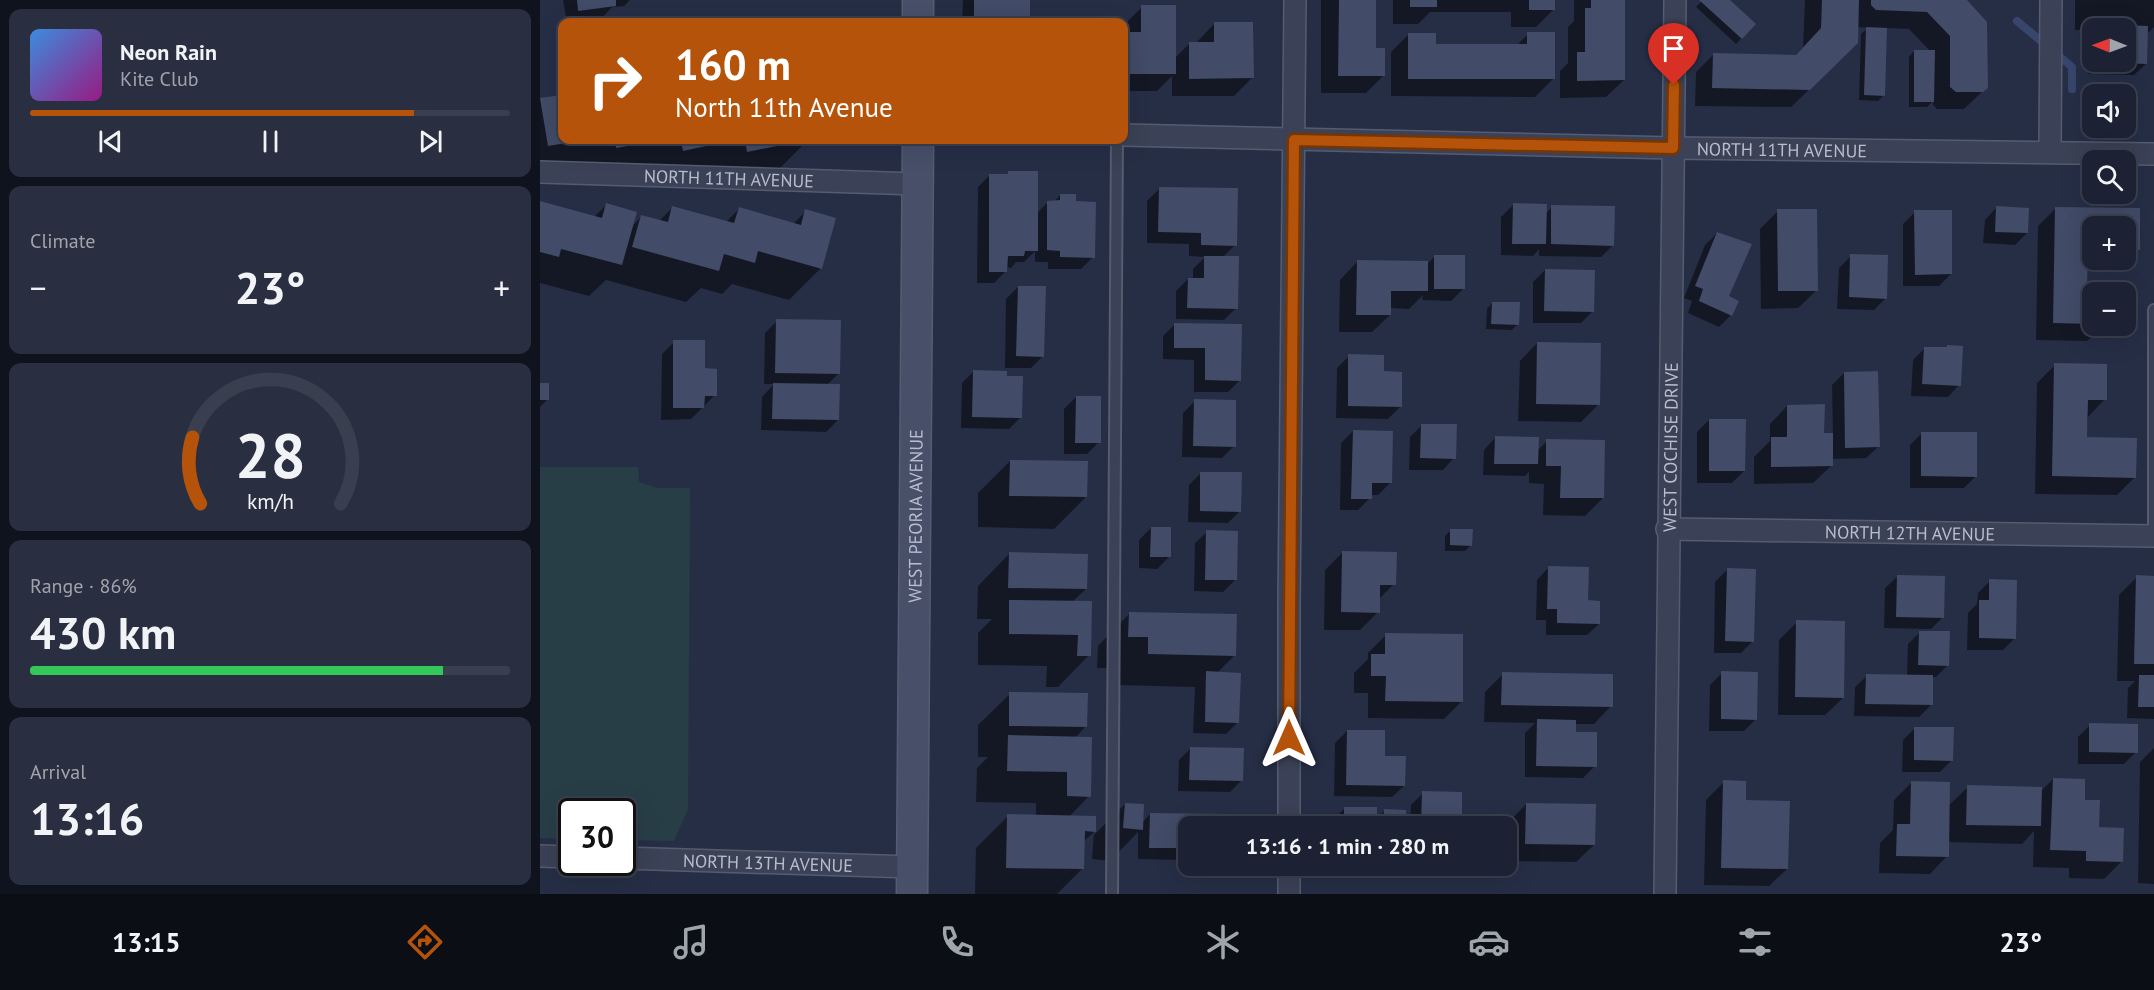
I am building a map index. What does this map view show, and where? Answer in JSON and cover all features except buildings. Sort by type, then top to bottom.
[{"type":"main road","points":[[918,0],[918,18]]},
{"type":"main road","name":"WEST PEORIA AVENUE","points":[[912,880],[918,144]]},
{"type":"street","points":[[1289,816],[1295,0]]},
{"type":"street","name":"WEST COCHISE DRIVE","points":[[1665,894],[1667,529],[1675,0]]},
{"type":"street","points":[[2050,152],[2051,0]]},
{"type":"street","name":"NORTH 11TH AVENUE","points":[[1128,135],[1673,148],[2154,154]]},
{"type":"street","name":"NORTH 11TH AVENUE","points":[[540,172],[918,184]]},
{"type":"street","name":"NORTH 12TH AVENUE","points":[[1667,529],[2154,536]]},
{"type":"street","points":[[540,856],[558,857]]},
{"type":"street","name":"NORTH 13TH AVENUE","points":[[636,859],[912,880]]},
{"type":"street","points":[[1289,876],[1290,894]]},
{"type":"lane","points":[[1112,894],[1117,144]]},
{"type":"lane","points":[[2154,310],[2154,536]]},
{"type":"shaded area","points":[[540,467],[638,467],[639,482],[657,488],[690,488],[688,809],[674,841],[636,840],[636,798],[558,798],[558,839],[540,838]]},
{"type":"waterway","points":[[2017,21],[2072,67],[2072,89]]},
{"type":"route","points":[[1289,738],[1294,140],[1673,148],[1674,85]]}]
